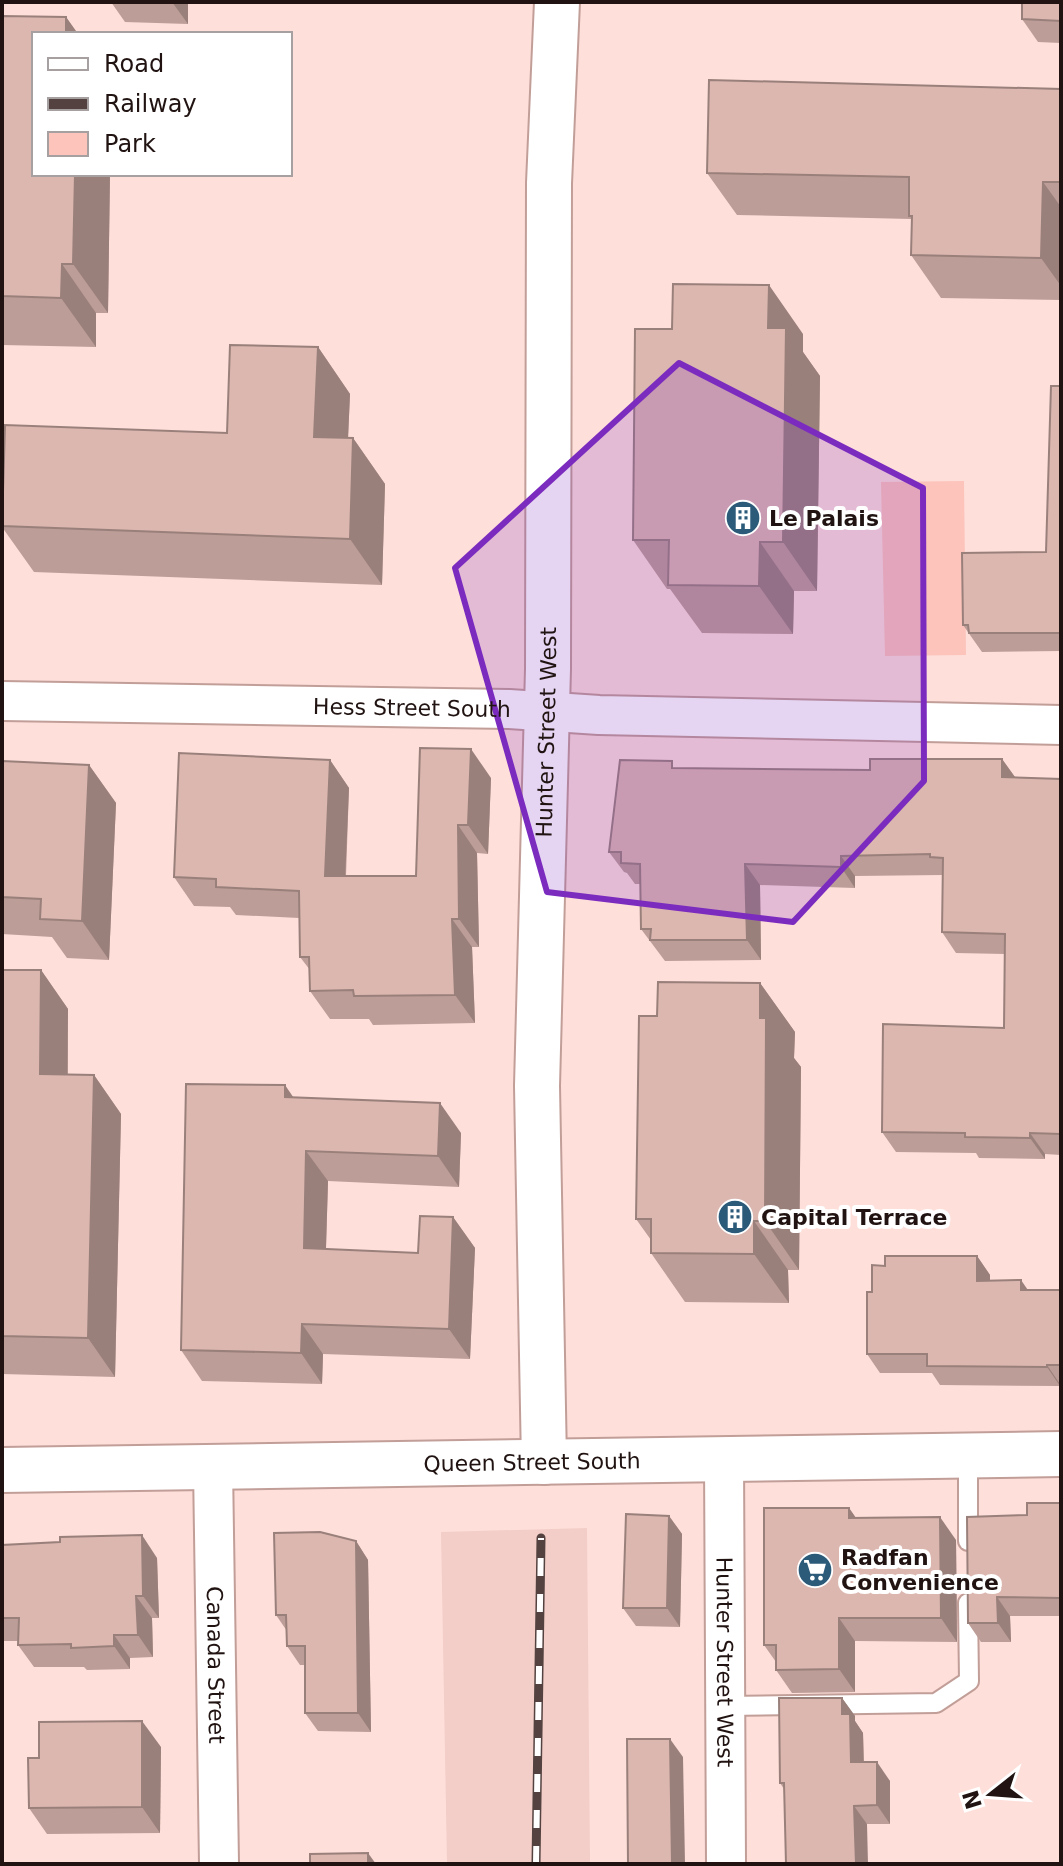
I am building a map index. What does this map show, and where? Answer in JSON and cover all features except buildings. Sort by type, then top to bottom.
[{"type":"street","name":"Hunter Street West","points":[[544,1462],[537,1086],[547,712],[549,183],[557,2]]},
{"type":"street","name":"Hess Street South","points":[[2,701],[509,709],[1061,725]]},
{"type":"street","name":"Queen Street South","points":[[2,1470],[1061,1454]]},
{"type":"street","name":"Hunter Street West","points":[[724,1458],[726,1864]]},
{"type":"street","name":"Canada Street","points":[[213,1467],[219,1864]]},
{"type":"lane","points":[[968,1455],[968,1559]]},
{"type":"lane","points":[[725,1706],[936,1703],[969,1681],[968,1589]]},
{"type":"highlighted area","points":[[679,363],[923,488],[924,781],[793,922],[547,892],[455,568]]},
{"type":"shaded area","points":[[587,1528],[590,1864],[447,1864],[441,1532]]},
{"type":"green space","points":[[964,481],[966,655],[885,656],[881,482]]},
{"type":"railway","points":[[536,1864],[541,1538]]},
{"type":"place","name":"Le Palais","points":[[743,518]]},
{"type":"place","name":"Capital Terrace","points":[[735,1217]]},
{"type":"place","name":"Radfan Convenience","points":[[815,1570]]}]
